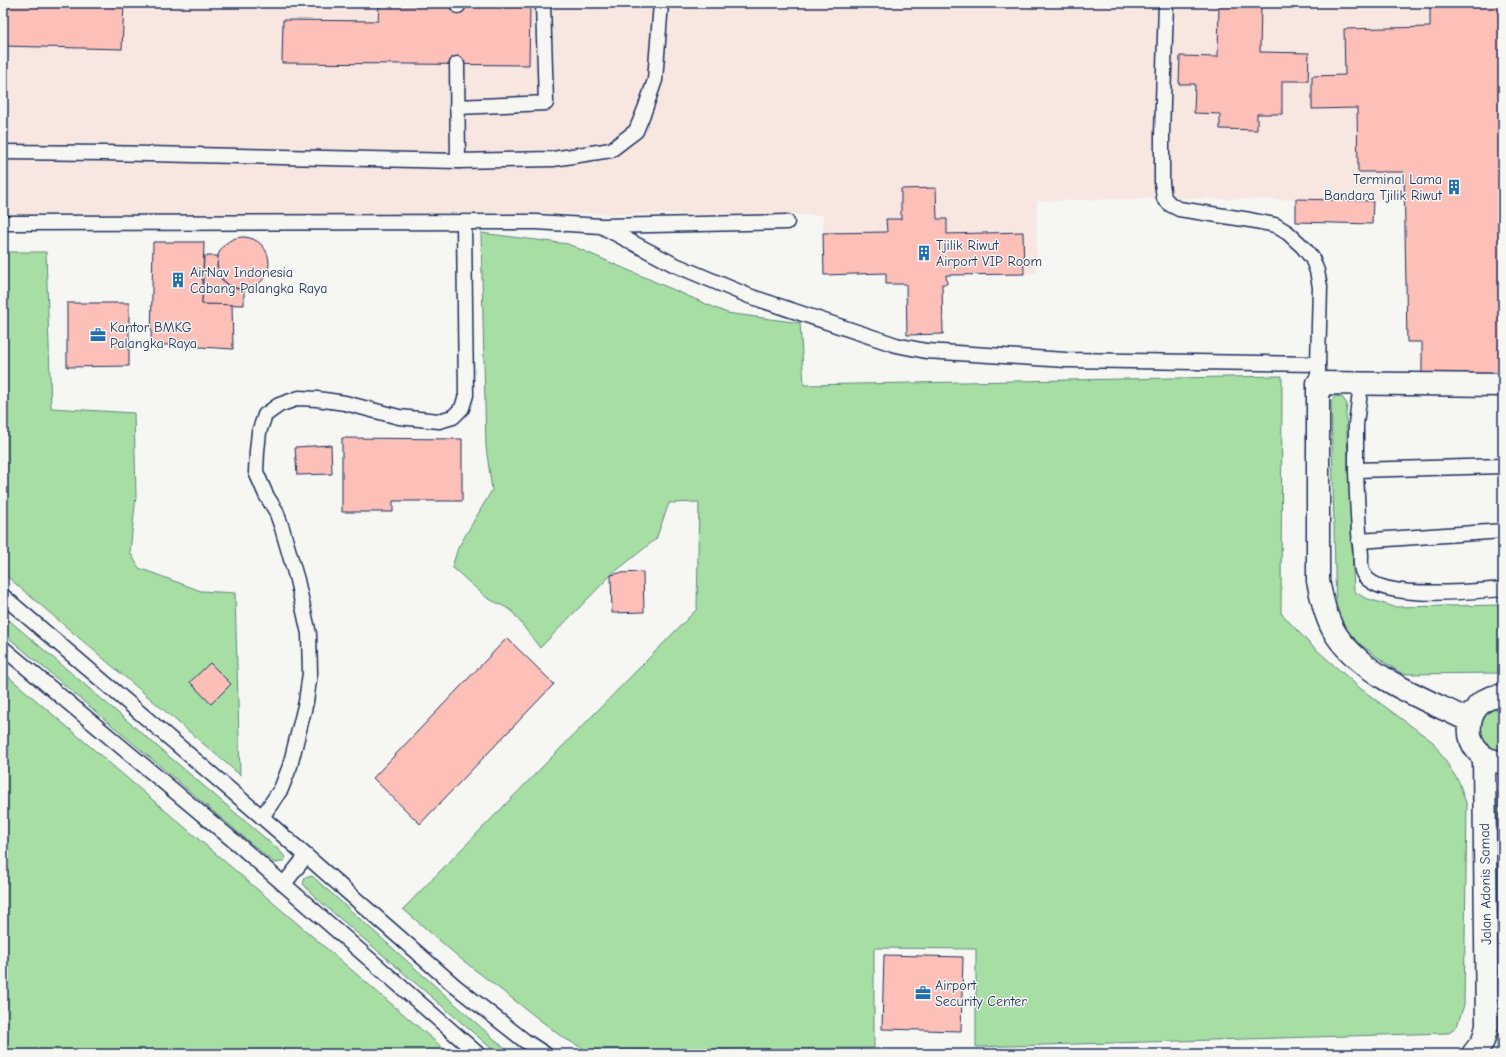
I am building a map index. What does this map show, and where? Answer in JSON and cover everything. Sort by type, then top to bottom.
[{"type":"main road","points":[[1470,721],[1394,683],[1366,666],[1350,652],[1336,635],[1325,611],[1318,581],[1318,374],[1361,384],[1503,385]]},
{"type":"main road","points":[[1493,760],[1474,748],[1469,735],[1470,721],[1475,709],[1485,700],[1497,696],[1503,696]]},
{"type":"main road","name":"Jalan Adonis Samad","points":[[1473,1054],[1483,1041],[1487,1026],[1493,760]]},
{"type":"lane","points":[[457,107],[546,103],[543,3]]},
{"type":"lane","points":[[3,152],[458,161],[553,159],[611,150],[636,131],[646,109],[655,80],[661,3]]},
{"type":"lane","points":[[601,226],[673,264],[749,296],[896,345],[919,349],[1066,360],[1318,374],[1320,287],[1317,271],[1312,258],[1303,247],[1288,233],[1276,225],[1179,209],[1171,205],[1164,198],[1162,183],[1162,135],[1166,3]]},
{"type":"lane","points":[[457,64],[458,161]]},
{"type":"lane","points":[[3,223],[536,222],[601,226],[787,222]]},
{"type":"lane","points":[[262,817],[280,789],[290,766],[306,702],[310,673],[309,634],[297,580],[276,511],[266,495],[256,472],[256,451],[259,432],[265,415],[279,405],[299,398],[345,403],[399,417],[439,421],[453,417],[462,408],[466,395],[464,223]]},
{"type":"lane","points":[[1361,384],[1356,424],[1356,470],[1362,573],[1368,580],[1377,585],[1396,590],[1425,593],[1503,589]]},
{"type":"lane","points":[[1356,470],[1503,466]]},
{"type":"lane","points":[[1359,541],[1503,531]]},
{"type":"lane","points":[[3,596],[262,817],[455,986],[525,1041],[545,1054]]},
{"type":"lane","points":[[3,648],[284,884],[478,1054]]},
{"type":"lane","points":[[284,884],[306,856]]},
{"type":"shaded area","points":[[3,3],[1503,3],[1422,375],[1422,342],[1407,342],[1405,201],[1164,198],[1037,201],[1036,273],[947,275],[947,284],[942,284],[943,334],[907,335],[906,284],[886,284],[886,273],[824,275],[823,215],[475,213],[3,218]]},
{"type":"green space","points":[[481,233],[568,244],[727,313],[800,323],[804,385],[1282,376],[1281,613],[1310,644],[1361,689],[1433,742],[1459,782],[1467,806],[1464,1005],[1457,1026],[1448,1033],[976,1047],[976,949],[874,948],[874,1048],[586,1050],[562,1037],[461,959],[403,909],[697,609],[699,502],[669,503],[656,539],[611,575],[540,648],[511,610],[487,598],[452,567],[458,548],[492,490],[486,447]]},
{"type":"green space","points":[[3,252],[46,252],[51,408],[134,413],[136,496],[130,552],[139,568],[201,591],[235,593],[240,775],[3,573]]},
{"type":"green space","points":[[1335,396],[1342,397],[1347,404],[1346,414],[1354,591],[1365,598],[1395,607],[1503,605],[1503,673],[1403,674],[1356,641],[1338,620],[1336,613],[1331,401]]},
{"type":"green space","points":[[3,615],[279,850],[285,857],[284,861],[277,863],[273,862],[3,633]]},
{"type":"green space","points":[[3,672],[450,1054],[3,1054]]},
{"type":"green space","points":[[1497,704],[1503,704],[1503,754],[1490,750],[1482,740],[1480,725],[1485,713]]},
{"type":"green space","points":[[1503,776],[1503,1054],[1496,1054],[1498,784]]},
{"type":"green space","points":[[312,876],[512,1054],[498,1054],[315,897],[303,884],[305,878]]},
{"type":"building","points":[[3,3],[124,3],[122,49],[3,46]]},
{"type":"building","points":[[1219,3],[1261,3],[1260,52],[1309,53],[1308,81],[1282,81],[1282,114],[1257,114],[1257,130],[1220,129],[1220,114],[1194,113],[1195,84],[1179,84],[1180,56],[1218,57]]},
{"type":"building","name":"Terminal Lama Bandara Tjilik Riwut","points":[[1453,3],[1503,3],[1503,374],[1422,375],[1422,342],[1407,342],[1404,172],[1358,172],[1357,108],[1312,109],[1312,76],[1345,75],[1344,29],[1430,27],[1430,6],[1453,5]]},
{"type":"building","points":[[379,5],[530,7],[529,65],[282,63],[283,20],[378,21]]},
{"type":"building","name":"Tjilik Riwut Airport VIP Room","points":[[936,188],[937,219],[947,219],[947,234],[1023,232],[1024,274],[946,275],[947,284],[942,284],[943,334],[907,335],[906,284],[886,284],[886,273],[824,275],[823,233],[887,232],[886,219],[901,219],[901,189]]},
{"type":"building","points":[[1296,199],[1373,201],[1372,224],[1296,222]]},
{"type":"building","points":[[243,237],[253,239],[261,245],[267,253],[269,263],[267,273],[261,281],[253,287],[243,289],[233,287],[225,281],[219,273],[217,263],[219,253],[225,245],[233,239]]},
{"type":"building","name":"AirNav Indonesia Cabang Palangka Raya","points":[[153,242],[204,242],[202,304],[232,304],[233,349],[151,344]]},
{"type":"building","points":[[204,256],[218,256],[217,266],[221,279],[231,287],[244,290],[244,305],[202,304]]},
{"type":"building","name":"Kantor BMKG Palangka Raya","points":[[67,303],[129,303],[129,366],[67,367]]},
{"type":"building","points":[[342,438],[462,439],[462,501],[393,501],[393,512],[342,512]]},
{"type":"building","points":[[331,445],[332,474],[297,475],[295,447]]},
{"type":"building","points":[[643,572],[644,612],[612,613],[611,575],[619,573]]},
{"type":"building","points":[[507,638],[554,684],[420,824],[373,778]]},
{"type":"building","points":[[210,663],[231,684],[211,704],[190,682]]},
{"type":"building","name":"Airport Security Center","points":[[884,955],[963,957],[961,1031],[882,1029]]},
{"type":"place","name":"Terminal Lama Bandara Tjilik Riwut","points":[[1454,187]]},
{"type":"place","name":"Tjilik Riwut Airport VIP Room","points":[[924,253]]},
{"type":"place","name":"AirNav Indonesia Cabang Palangka Raya","points":[[178,280]]},
{"type":"place","name":"Kantor BMKG Palangka Raya","points":[[98,335]]},
{"type":"place","name":"Airport Security Center","points":[[923,993]]}]
